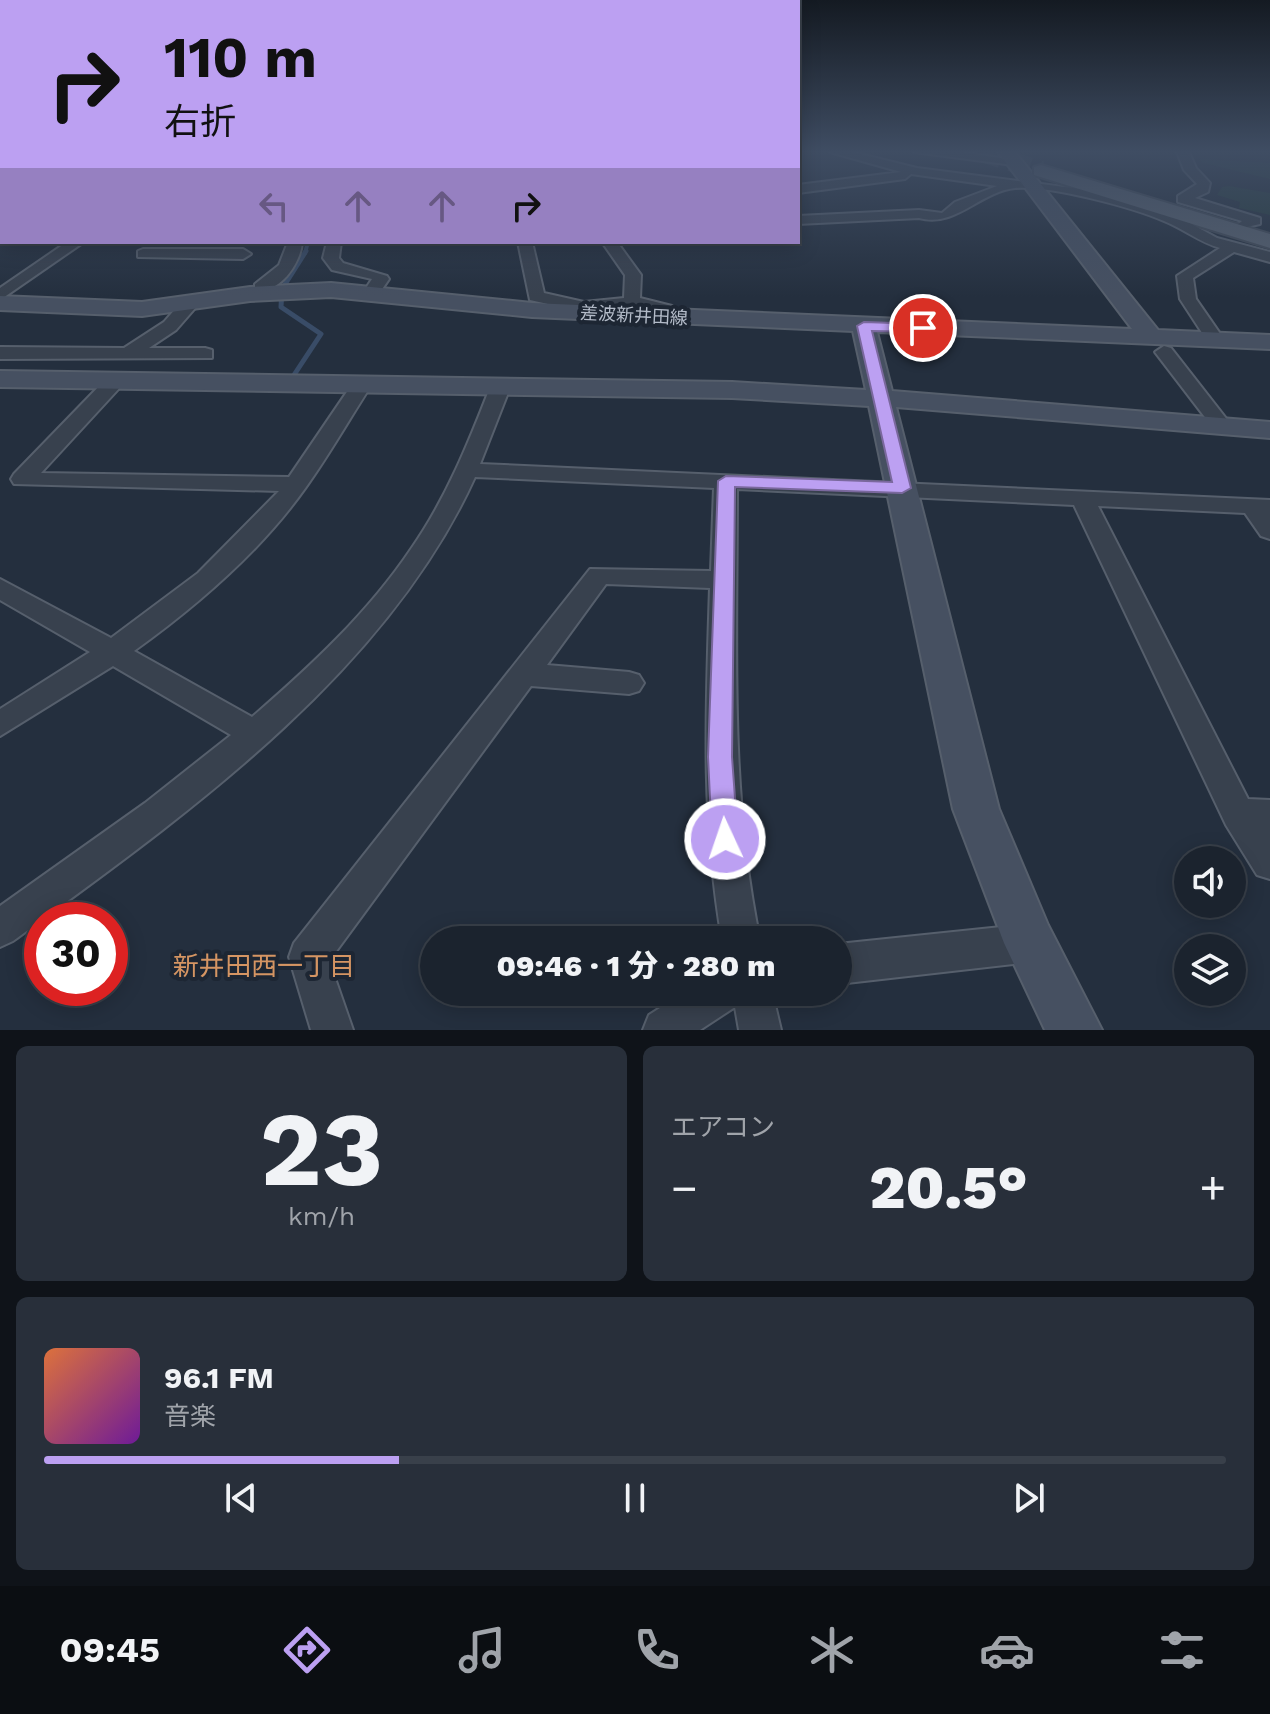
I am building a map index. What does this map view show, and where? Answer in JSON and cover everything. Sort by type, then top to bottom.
[{"type":"main road","points":[[1123,200],[1237,235],[1270,241]]},
{"type":"main road","points":[[1237,235],[1270,234]]},
{"type":"street","points":[[800,220],[919,214],[935,218],[973,200]]},
{"type":"street","points":[[1059,200],[1157,344],[1221,425]]},
{"type":"street","points":[[1112,200],[1170,218],[1200,236],[1237,235],[1270,257]]},
{"type":"street","points":[[1186,200],[1255,221],[1185,276],[1188,299],[1214,338]]},
{"type":"street","points":[[0,295],[74,244]]},
{"type":"street","points":[[143,254],[240,248],[254,284],[262,290],[291,261],[295,244]]},
{"type":"street","points":[[334,244],[331,258],[338,267],[377,275],[381,279],[370,294]]},
{"type":"street","points":[[526,244],[536,296],[590,310],[632,301],[666,310],[670,316]]},
{"type":"street","points":[[610,244],[633,275],[632,301]]},
{"type":"street","name":"差波新井田線","points":[[0,303],[129,310],[262,290],[331,290],[670,316],[1157,344],[1214,338],[1270,342]]},
{"type":"street","points":[[129,353],[170,326],[190,303]]},
{"type":"street","points":[[864,326],[976,809],[1030,943],[1074,1030]]},
{"type":"street","points":[[0,353],[205,354]]},
{"type":"street","points":[[0,379],[501,385],[880,398],[1270,430]]},
{"type":"street","points":[[116,380],[22,479],[297,484]]},
{"type":"street","points":[[0,724],[112,654],[211,575],[266,522],[297,484],[362,384]]},
{"type":"street","points":[[0,928],[156,818],[256,734],[333,660],[383,603],[433,536],[466,470],[501,385]]},
{"type":"street","points":[[466,470],[1261,506],[1270,531]]},
{"type":"street","points":[[726,481],[720,757],[727,866],[738,926]]},
{"type":"street","points":[[1082,498],[1254,815],[1270,863]]},
{"type":"street","points":[[332,1030],[308,957],[599,575],[723,580]]},
{"type":"street","points":[[0,588],[256,734]]},
{"type":"street","points":[[524,674],[629,683]]},
{"type":"street","points":[[852,962],[1030,943]]},
{"type":"street","points":[[664,1030],[700,1006]]},
{"type":"street","points":[[755,1006],[760,1030]]},
{"type":"green space","points":[[1234,200],[1270,200],[1270,215],[1239,208],[1240,202]]},
{"type":"waterway","points":[[305,252],[307,244]]},
{"type":"waterway","points":[[294,375],[321,334],[281,307],[282,289],[305,252]]},
{"type":"district","name":"新井田西一丁目","points":[[264,966]]},
{"type":"route","points":[[725,839],[720,757],[726,481],[902,488],[864,326],[923,328]]}]
